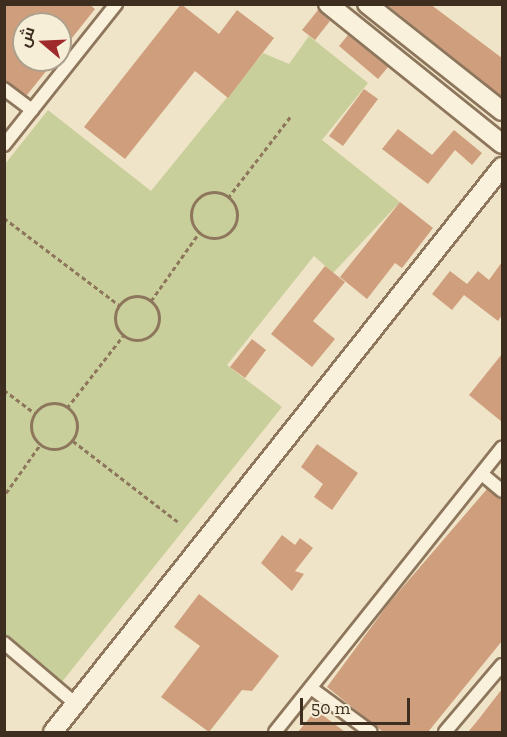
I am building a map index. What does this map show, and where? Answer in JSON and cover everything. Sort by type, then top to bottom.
[{"type":"street","points":[[328,4],[502,144]]},
{"type":"street","points":[[367,4],[502,111]]},
{"type":"street","points":[[4,145],[111,6]]},
{"type":"street","points":[[4,89],[32,110]]},
{"type":"street","points":[[53,732],[77,705],[502,167]]},
{"type":"street","points":[[275,732],[502,448]]},
{"type":"street","points":[[482,474],[502,490]]},
{"type":"street","points":[[4,644],[77,705]]},
{"type":"street","points":[[445,732],[502,665]]},
{"type":"street","points":[[311,688],[371,732]]},
{"type":"path","points":[[228,198],[291,116]]},
{"type":"path","points":[[210,192],[228,198],[237,213],[233,228],[213,239],[199,233],[191,220],[196,199],[210,192]]},
{"type":"path","points":[[4,218],[119,305]]},
{"type":"path","points":[[151,301],[199,233]]},
{"type":"path","points":[[138,296],[151,301],[158,320],[153,333],[140,340],[124,335],[115,318],[119,305],[138,296]]},
{"type":"path","points":[[67,408],[124,335]]},
{"type":"path","points":[[4,390],[35,413]]},
{"type":"path","points":[[54,404],[67,408],[77,427],[72,440],[59,449],[40,445],[31,428],[35,413],[54,404]]},
{"type":"path","points":[[72,440],[178,522]]},
{"type":"path","points":[[6,493],[40,445]]},
{"type":"green space","points":[[309,36],[368,83],[322,140],[400,202],[333,273],[314,256],[227,365],[282,407],[61,683],[5,635],[5,164],[48,110],[151,191],[263,53],[289,64]]},
{"type":"building","points":[[4,4],[89,4],[95,9],[72,38],[72,12],[12,12],[12,72],[45,72],[27,95],[4,81]]},
{"type":"building","points":[[181,4],[219,34],[237,10],[274,38],[228,98],[195,71],[125,159],[84,127]]},
{"type":"building","points":[[386,4],[430,4],[502,58],[502,97]]},
{"type":"building","points":[[318,10],[330,21],[315,40],[302,30]]},
{"type":"building","points":[[348,35],[388,67],[378,79],[339,46]]},
{"type":"building","points":[[364,89],[378,99],[343,146],[329,136]]},
{"type":"building","points":[[398,129],[432,155],[454,130],[482,153],[472,165],[455,150],[428,184],[382,149]]},
{"type":"building","points":[[400,202],[433,228],[402,268],[395,263],[367,299],[340,277]]},
{"type":"building","points":[[502,262],[502,315],[498,321],[464,295],[452,310],[432,294],[450,271],[467,284],[478,271],[489,280]]},
{"type":"building","points":[[325,266],[345,282],[313,321],[335,339],[312,367],[271,334]]},
{"type":"building","points":[[252,339],[266,350],[245,378],[230,367]]},
{"type":"building","points":[[502,354],[502,422],[469,395]]},
{"type":"building","points":[[317,444],[358,473],[332,510],[314,497],[323,484],[301,467]]},
{"type":"building","points":[[487,489],[502,499],[502,641],[428,732],[383,732],[327,687],[389,603]]},
{"type":"building","points":[[282,535],[295,545],[300,538],[313,548],[295,571],[304,574],[292,591],[261,563]]},
{"type":"building","points":[[199,594],[279,656],[252,691],[242,690],[209,732],[161,697],[200,646],[174,627]]},
{"type":"building","points":[[502,689],[502,732],[468,732],[478,720]]},
{"type":"building","points":[[316,710],[345,732],[298,732]]}]
